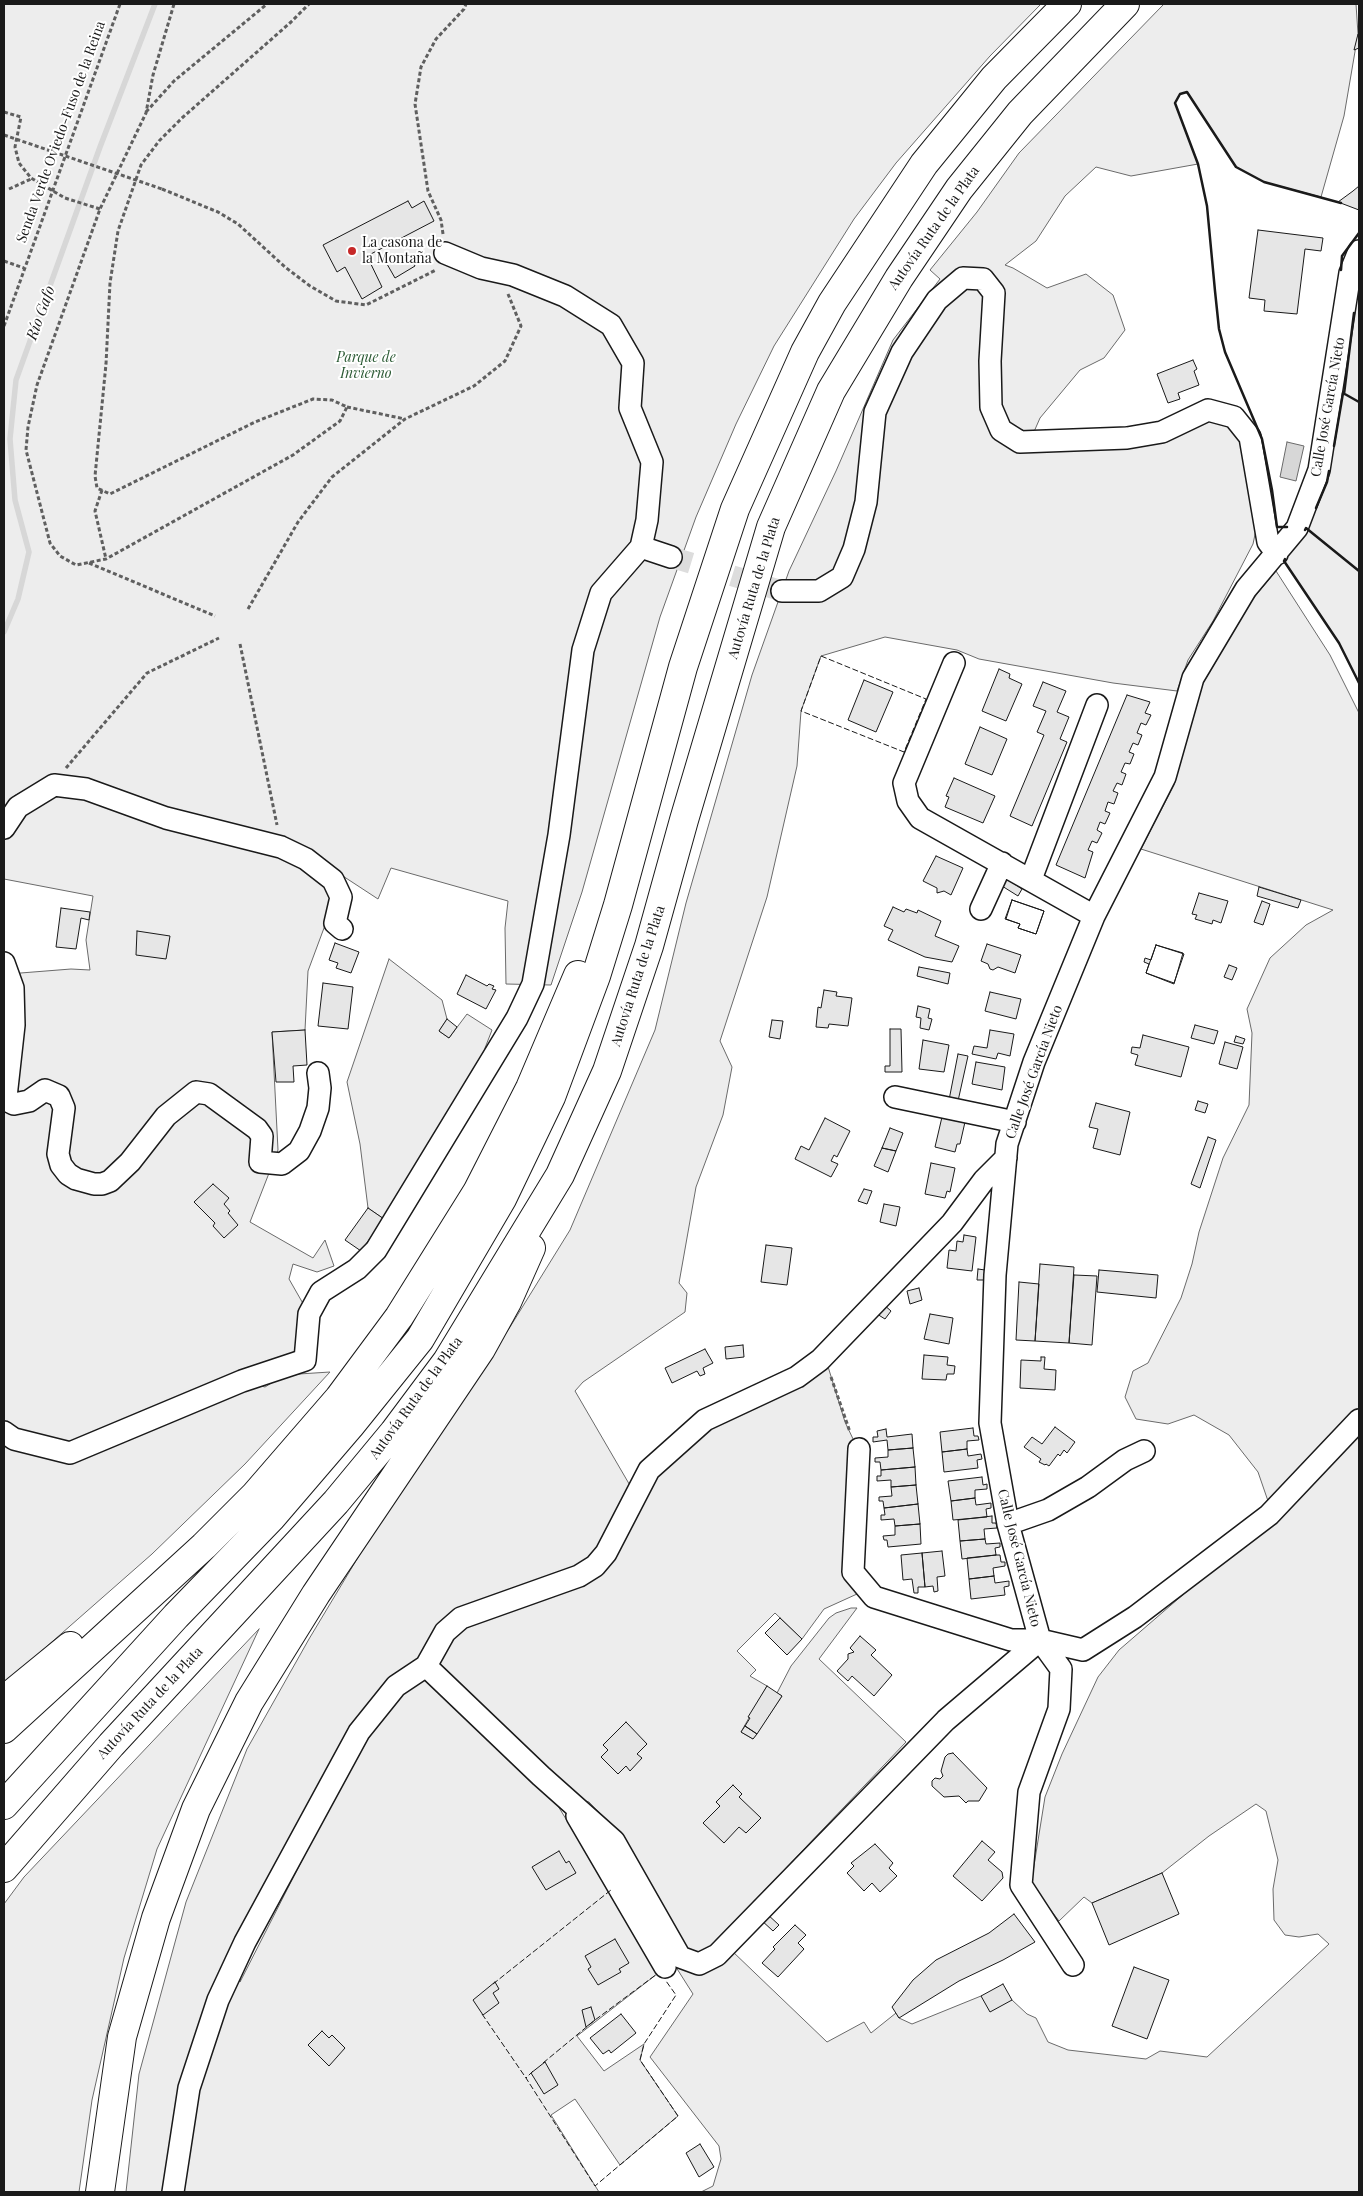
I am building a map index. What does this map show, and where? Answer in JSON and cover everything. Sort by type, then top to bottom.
[{"type":"highway","points":[[4,1805],[169,1624],[272,1517],[350,1426],[420,1339],[502,1199],[551,1097],[596,976],[618,905],[635,837],[683,667],[735,509],[805,352],[832,303],[924,164],[994,78],[1067,4]]},
{"type":"highway","name":"Autovía Ruta de la Plata","points":[[4,1868],[111,1745],[336,1502],[394,1432],[446,1361],[560,1175],[607,1071],[649,946],[770,528],[832,391],[845,366],[899,278],[959,189],[1020,113],[1125,4]]},
{"type":"highway","points":[[4,1729],[152,1595],[255,1495],[339,1398],[399,1317],[476,1192],[530,1088],[635,837]]},
{"type":"highway","points":[[100,2192],[122,2037],[156,1918],[196,1809],[249,1702],[316,1594],[485,1341],[520,1276],[560,1175]]},
{"type":"highway","points":[[4,1700],[137,1586],[339,1398]]},
{"type":"street","name":"Calle José García Nieto","points":[[1359,251],[1350,274],[1319,470],[1296,528],[1277,554],[1246,589],[1193,678],[1165,777],[1094,916],[1034,1062],[1007,1144],[995,1275],[990,1423],[1008,1524],[1040,1640],[1083,1650],[1135,1617],[1269,1515],[1359,1420]]},
{"type":"street","points":[[4,1432],[14,1439],[70,1453],[242,1381],[305,1360],[309,1314],[321,1292],[357,1269],[376,1250],[517,1018],[533,984],[559,835],[583,650],[601,593],[641,547],[647,520],[652,462],[630,408],[633,363],[611,325],[565,296],[513,276],[481,268],[445,253]]},
{"type":"street","points":[[782,591],[819,591],[842,577],[854,550],[866,502],[875,412],[902,352],[937,300],[962,278],[983,279],[994,293],[990,361],[991,407],[1001,430],[1020,442],[1127,438],[1162,432],[1208,410],[1234,417],[1250,437],[1268,542],[1277,554]]},
{"type":"street","points":[[641,547],[671,557]]},
{"type":"street","points":[[954,663],[904,784],[908,800],[920,818],[1094,916]]},
{"type":"street","points":[[1031,879],[1097,705]]},
{"type":"street","points":[[4,828],[18,807],[54,785],[86,789],[166,818],[281,847],[306,859],[333,880],[340,897],[336,923],[342,929]]},
{"type":"street","points":[[981,909],[1002,864]]},
{"type":"street","points":[[4,963],[13,988],[14,1025],[5,1098],[14,1104],[29,1101],[45,1090],[59,1096],[64,1108],[58,1154],[61,1165],[68,1174],[76,1179],[102,1184],[110,1181],[130,1162],[166,1116],[196,1092],[209,1094],[257,1129],[262,1136],[260,1162],[282,1164],[299,1151],[310,1131],[318,1108],[320,1088],[318,1073]]},
{"type":"street","points":[[895,1097],[1015,1122]]},
{"type":"street","points":[[173,2192],[189,2088],[218,2000],[245,1942],[359,1732],[396,1686],[426,1666],[445,1632],[461,1618],[579,1576],[595,1566],[606,1553],[649,1470],[678,1442],[705,1420],[797,1377],[824,1355],[952,1223],[984,1180],[1006,1158]]},
{"type":"street","points":[[859,1449],[853,1572],[874,1598],[1011,1640],[1040,1640]]},
{"type":"street","points":[[1008,1524],[1048,1510],[1088,1487],[1125,1460],[1144,1451]]},
{"type":"street","points":[[426,1666],[614,1841],[680,1957],[699,1964],[717,1955],[946,1720],[1040,1640]]},
{"type":"street","points":[[1040,1640],[1061,1669],[1059,1709],[1029,1792],[1021,1885],[1073,1965]]},
{"type":"street","points":[[566,1798],[665,1967]]},
{"type":"path","name":"Senda Verde Oviedo-Fuso de la Reina","points":[[4,326],[51,191],[120,4]]},
{"type":"path","points":[[174,4],[153,75],[146,112],[100,209],[37,385],[28,428],[26,450],[50,543],[60,556],[76,565],[106,559],[293,455],[340,421],[346,407]]},
{"type":"path","points":[[146,112],[174,81],[267,4]]},
{"type":"path","points":[[310,4],[182,118],[159,141],[141,165],[118,231],[110,283],[106,364],[95,476],[98,488],[110,494],[255,422],[313,399],[332,400],[346,407],[405,419]]},
{"type":"path","points":[[4,134],[162,189],[218,212],[238,224],[285,267],[310,286],[336,301],[366,305],[437,270],[445,253],[441,220],[428,191],[415,104],[422,67],[432,46],[436,39],[464,9],[466,4]]},
{"type":"path","points":[[4,112],[22,117],[15,147],[19,163],[31,178],[51,191],[100,209]]},
{"type":"path","points":[[9,189],[31,178]]},
{"type":"path","points":[[4,261],[24,268]]},
{"type":"path","points":[[248,609],[298,522],[332,477],[405,419],[474,386],[505,361],[521,326],[509,295],[481,268]]},
{"type":"path","points":[[102,490],[95,511],[106,559]]},
{"type":"path","points":[[88,562],[215,616]]},
{"type":"path","points":[[54,785],[74,756],[148,673],[219,638]]},
{"type":"path","points":[[240,644],[281,847]]},
{"type":"path","points":[[824,1355],[845,1422],[859,1449]]},
{"type":"shaded area","name":"Parque de Invierno","points":[[4,4],[1041,4],[990,56],[896,163],[854,219],[774,346],[736,424],[696,517],[660,617],[582,892],[551,985],[506,984],[505,928],[508,901],[391,868],[378,899],[297,846],[36,784],[14,796],[4,809]]},
{"type":"shaded area","points":[[1164,4],[1356,4],[1358,34],[1344,116],[1321,197],[1264,182],[1236,167],[1187,92],[1180,94],[1175,103],[1198,164],[1131,176],[1096,167],[1065,196],[1036,241],[1005,265],[1047,288],[1086,274],[1113,295],[1125,330],[1104,358],[1080,370],[1040,418],[1026,450],[1211,418],[1227,425],[1243,445],[1257,525],[1253,544],[1213,621],[1188,660],[1177,691],[1113,683],[979,659],[957,650],[885,637],[821,656],[801,711],[797,766],[767,897],[720,1041],[732,1067],[723,1115],[696,1187],[679,1283],[687,1293],[685,1312],[583,1382],[575,1391],[635,1494],[606,1553],[490,1607],[396,1686],[245,1942],[240,1982],[349,1768],[398,1693],[422,1675],[558,1806],[650,1956],[657,1974],[577,2036],[604,2071],[644,2044],[640,2060],[678,2116],[620,2165],[575,2099],[551,2115],[599,2192],[126,2192],[139,2074],[186,1902],[247,1749],[309,1639],[375,1529],[510,1327],[570,1230],[655,1030],[686,903],[752,675],[789,571],[836,471],[893,340],[940,279],[930,270],[977,212],[1019,153]]},
{"type":"shaded area","points":[[1359,285],[1359,683],[1339,643],[1284,561],[1306,528],[1327,482]]},
{"type":"shaded area","points":[[1287,442],[1304,446],[1296,481],[1280,477]]},
{"type":"shaded area","points":[[1276,571],[1330,655],[1359,713],[1359,2192],[701,2192],[713,2186],[721,2159],[719,2146],[650,2057],[693,1994],[674,1964],[731,1950],[827,2042],[864,2022],[871,2033],[896,2013],[899,2018],[912,2024],[981,1996],[1012,2000],[1027,2014],[1036,2018],[1048,2042],[1068,2050],[1146,2059],[1160,2051],[1207,2057],[1329,1944],[1318,1934],[1299,1937],[1285,1935],[1274,1920],[1273,1889],[1278,1860],[1266,1811],[1256,1804],[1209,1836],[1162,1873],[1092,1903],[1084,1897],[1059,1921],[1037,1892],[1034,1895],[1032,1878],[1045,1797],[1062,1754],[1098,1677],[1119,1650],[1222,1561],[1268,1501],[1258,1472],[1229,1435],[1194,1415],[1168,1424],[1136,1419],[1125,1397],[1133,1371],[1148,1363],[1181,1298],[1192,1264],[1199,1232],[1223,1158],[1249,1105],[1252,1033],[1247,1009],[1270,958],[1306,925],[1333,910],[1141,849],[1174,785],[1203,683],[1252,600]]},
{"type":"shaded area","points":[[54,785],[281,847],[341,897],[324,928],[308,971],[305,1030],[272,1032],[278,1150],[250,1222],[313,1258],[325,1240],[334,1266],[317,1272],[293,1264],[289,1279],[309,1314],[305,1360],[243,1381],[265,1387],[278,1379],[299,1374],[330,1372],[245,1464],[152,1554],[4,1684],[4,963],[8,974],[71,969],[90,970],[86,940],[93,896],[4,879],[4,827]]},
{"type":"shaded area","points":[[389,959],[442,1000],[447,1019],[439,1031],[449,1038],[467,1014],[492,1030],[485,1048],[485,1061],[384,1219],[368,1208],[360,1144],[347,1082]]},
{"type":"shaded area","points":[[826,1360],[845,1422],[854,1441],[848,1578],[857,1594],[824,1609],[802,1639],[775,1613],[737,1651],[756,1670],[750,1676],[767,1686],[741,1732],[753,1739],[782,1696],[777,1693],[791,1666],[829,1618],[836,1613],[857,1608],[819,1659],[906,1742],[704,1954],[685,1949],[620,1834],[589,1802],[573,1798],[441,1672],[438,1660],[456,1629],[601,1568],[651,1482],[690,1438]]},
{"type":"shaded area","points":[[259,1629],[157,1849],[124,1958],[92,2100],[79,2192],[4,2192],[4,1904],[24,1877]]},
{"type":"building","points":[[1358,34],[1359,48],[1354,50]]},
{"type":"building","points":[[1359,186],[1359,210],[1338,202],[1353,191]]},
{"type":"building","name":"La casona de la Montaña","points":[[408,201],[412,208],[424,201],[434,221],[367,256],[382,287],[362,299],[345,267],[337,272],[323,245]]},
{"type":"building","points":[[1258,230],[1323,238],[1321,251],[1305,249],[1297,314],[1264,311],[1265,300],[1249,298]]},
{"type":"building","points":[[408,253],[415,266],[395,278],[387,264]]},
{"type":"building","points":[[1193,360],[1197,369],[1194,371],[1199,385],[1178,393],[1180,399],[1168,403],[1157,374]]},
{"type":"building","points":[[999,669],[1010,674],[1009,678],[1022,684],[1006,721],[982,711]]},
{"type":"building","points":[[864,680],[893,692],[876,732],[848,720]]},
{"type":"building","points":[[1043,682],[1066,691],[1057,712],[1069,717],[1060,739],[1067,742],[1032,826],[1010,816],[1044,735],[1037,732],[1046,711],[1033,706]]},
{"type":"building","points":[[1127,695],[1150,702],[1145,713],[1151,715],[1146,725],[1141,723],[1137,733],[1142,735],[1138,745],[1133,743],[1129,752],[1134,754],[1130,764],[1125,763],[1121,772],[1126,774],[1122,785],[1117,783],[1113,791],[1118,793],[1114,804],[1108,802],[1105,811],[1110,813],[1105,824],[1100,822],[1097,830],[1102,833],[1097,843],[1092,841],[1088,850],[1093,852],[1085,878],[1056,865]]},
{"type":"building","points":[[980,727],[1007,739],[992,775],[965,764]]},
{"type":"building","points":[[954,778],[995,796],[983,823],[945,807],[949,797],[946,796]]},
{"type":"building","points":[[936,856],[963,868],[951,895],[944,891],[937,893],[937,888],[923,881]]},
{"type":"building","points":[[1007,879],[1022,889],[1018,896],[1002,886]]},
{"type":"building","points":[[1259,887],[1301,900],[1298,908],[1257,896]]},
{"type":"building","points":[[1199,893],[1228,901],[1221,923],[1213,920],[1212,924],[1195,919],[1197,915],[1192,914]]},
{"type":"building","points":[[1012,900],[1044,911],[1036,934],[1018,928],[1020,924],[1005,919]]},
{"type":"building","points":[[1012,900],[1044,911],[1036,934],[1018,928],[1020,924],[1006,919]]},
{"type":"building","points":[[1262,901],[1270,904],[1263,925],[1254,922]]},
{"type":"building","points":[[893,907],[904,912],[906,909],[917,913],[918,910],[941,921],[935,936],[959,946],[952,962],[925,957],[888,940],[893,930],[884,926]]},
{"type":"building","points":[[61,908],[90,912],[89,920],[81,918],[76,949],[56,947]]},
{"type":"building","points":[[137,931],[170,936],[166,959],[136,955]]},
{"type":"building","points":[[335,943],[359,952],[351,973],[336,968],[338,963],[329,960]]},
{"type":"building","points":[[987,944],[1021,955],[1015,973],[998,967],[993,970],[990,969],[988,964],[981,961]]},
{"type":"building","points":[[1156,945],[1184,954],[1174,983],[1146,973]]},
{"type":"building","points":[[1156,945],[1183,953],[1174,984],[1146,973],[1149,964],[1144,962],[1145,958],[1151,960]]},
{"type":"building","points":[[1229,965],[1237,968],[1232,980],[1224,977]]},
{"type":"building","points":[[919,967],[950,973],[948,984],[917,976]]},
{"type":"building","points":[[466,975],[487,986],[489,984],[494,986],[492,989],[496,990],[486,1009],[457,994]]},
{"type":"building","points":[[323,983],[353,987],[348,1029],[318,1026]]},
{"type":"building","points":[[824,990],[837,992],[836,996],[852,998],[848,1026],[829,1024],[828,1028],[816,1027],[818,1007],[821,1008]]},
{"type":"building","points":[[990,992],[1021,999],[1016,1019],[985,1011]]},
{"type":"building","points":[[918,1006],[930,1009],[928,1018],[932,1019],[929,1030],[920,1028],[921,1018],[916,1017]]},
{"type":"building","points":[[447,1019],[457,1027],[449,1038],[439,1031]]},
{"type":"building","points":[[772,1020],[783,1021],[780,1039],[769,1037]]},
{"type":"building","points":[[1195,1025],[1218,1031],[1214,1044],[1191,1038]]},
{"type":"building","points":[[890,1029],[901,1029],[902,1072],[885,1072],[885,1066],[890,1066]]},
{"type":"building","points":[[305,1030],[307,1065],[293,1066],[294,1082],[276,1082],[272,1032]]},
{"type":"building","points":[[990,1030],[1014,1034],[1010,1056],[998,1053],[996,1059],[972,1054],[974,1046],[987,1048]]},
{"type":"building","points":[[1143,1035],[1189,1047],[1181,1077],[1135,1065],[1138,1055],[1131,1053],[1132,1047],[1140,1048]]},
{"type":"building","points":[[1236,1036],[1245,1039],[1243,1044],[1234,1042]]},
{"type":"building","points":[[923,1040],[949,1045],[944,1072],[919,1069]]},
{"type":"building","points":[[1225,1042],[1243,1047],[1237,1069],[1219,1064]]},
{"type":"building","points":[[958,1054],[968,1056],[958,1101],[949,1100]]},
{"type":"building","points":[[976,1062],[1005,1067],[1002,1090],[972,1084]]},
{"type":"building","points":[[1198,1101],[1208,1104],[1205,1113],[1195,1110]]},
{"type":"building","points":[[1096,1103],[1130,1112],[1120,1155],[1093,1148],[1098,1129],[1089,1127]]},
{"type":"building","points":[[942,1117],[965,1122],[960,1144],[957,1144],[955,1152],[935,1147]]},
{"type":"building","points":[[825,1118],[850,1131],[837,1157],[834,1155],[831,1161],[838,1164],[831,1177],[795,1159],[801,1146],[809,1150]]},
{"type":"building","points":[[890,1128],[903,1133],[896,1151],[882,1148]]},
{"type":"building","points":[[1208,1137],[1216,1140],[1200,1188],[1191,1184]]},
{"type":"building","points":[[882,1148],[896,1151],[888,1172],[874,1166]]},
{"type":"building","points":[[931,1163],[955,1168],[950,1192],[947,1191],[945,1198],[925,1194]]},
{"type":"building","points":[[213,1184],[229,1198],[224,1204],[230,1211],[228,1213],[238,1225],[224,1238],[213,1226],[215,1223],[194,1202]]},
{"type":"building","points":[[864,1189],[872,1191],[867,1204],[858,1201]]},
{"type":"building","points":[[884,1204],[900,1207],[896,1226],[880,1222]]},
{"type":"building","points":[[368,1208],[384,1219],[361,1251],[345,1240]]},
{"type":"building","points":[[964,1235],[976,1237],[972,1271],[947,1268],[949,1250],[956,1251],[957,1241],[963,1242]]},
{"type":"building","points":[[766,1245],[792,1248],[787,1285],[761,1282]]},
{"type":"building","points":[[1040,1264],[1074,1267],[1069,1343],[1035,1341]]},
{"type":"building","points":[[978,1269],[985,1270],[984,1280],[977,1280]]},
{"type":"building","points":[[1099,1270],[1158,1275],[1156,1298],[1097,1292]]},
{"type":"building","points":[[1074,1275],[1097,1276],[1092,1345],[1069,1343]]},
{"type":"building","points":[[1019,1282],[1039,1284],[1035,1341],[1016,1340]]},
{"type":"building","points":[[919,1288],[922,1300],[910,1304],[907,1291]]},
{"type":"building","points":[[883,1304],[891,1311],[885,1319],[877,1314]]},
{"type":"building","points":[[930,1314],[953,1318],[949,1344],[924,1339]]},
{"type":"building","points":[[743,1345],[744,1357],[726,1359],[725,1347]]},
{"type":"building","points":[[705,1349],[713,1363],[703,1368],[705,1374],[700,1376],[697,1371],[672,1383],[665,1368]]},
{"type":"building","points":[[924,1355],[948,1357],[947,1365],[955,1366],[954,1374],[947,1374],[946,1380],[922,1379]]},
{"type":"building","points":[[1041,1357],[1045,1357],[1044,1369],[1056,1370],[1055,1390],[1020,1388],[1021,1360],[1041,1361]]},
{"type":"building","points":[[1055,1427],[1075,1442],[1067,1453],[1064,1450],[1060,1456],[1058,1454],[1049,1466],[1039,1462],[1041,1459],[1024,1447],[1032,1437],[1042,1444]]},
{"type":"building","points":[[973,1428],[974,1436],[978,1436],[979,1440],[967,1441],[967,1449],[942,1452],[940,1432]]},
{"type":"building","points":[[886,1429],[887,1437],[912,1434],[913,1448],[888,1450],[887,1440],[873,1442],[873,1437],[878,1437],[877,1431]]},
{"type":"building","points":[[913,1448],[915,1467],[881,1470],[880,1462],[875,1462],[875,1458],[888,1457],[888,1450]]},
{"type":"building","points":[[967,1449],[968,1456],[981,1454],[982,1459],[977,1460],[978,1468],[944,1472],[942,1452]]},
{"type":"building","points":[[915,1467],[916,1485],[891,1487],[891,1480],[877,1481],[877,1476],[881,1476],[881,1470]]},
{"type":"building","points":[[982,1477],[983,1485],[987,1484],[987,1489],[975,1490],[975,1498],[951,1501],[948,1481]]},
{"type":"building","points":[[916,1485],[918,1504],[884,1508],[883,1501],[879,1501],[879,1497],[892,1496],[891,1487]]},
{"type":"building","points":[[975,1498],[976,1505],[991,1503],[991,1508],[986,1509],[987,1517],[953,1520],[951,1501]]},
{"type":"building","points":[[918,1504],[920,1524],[895,1526],[894,1519],[881,1520],[881,1515],[885,1515],[884,1508]]},
{"type":"building","points":[[992,1516],[992,1523],[996,1523],[997,1528],[984,1529],[985,1539],[960,1541],[958,1520]]},
{"type":"building","points":[[920,1524],[921,1544],[888,1547],[887,1540],[884,1540],[883,1536],[895,1535],[895,1526]]},
{"type":"building","points":[[985,1539],[986,1544],[1000,1543],[1000,1547],[995,1548],[996,1555],[962,1559],[960,1541]]},
{"type":"building","points":[[942,1551],[945,1576],[937,1577],[938,1591],[934,1592],[933,1586],[925,1587],[922,1553]]},
{"type":"building","points":[[922,1553],[925,1587],[918,1587],[918,1593],[914,1593],[912,1579],[903,1580],[901,1555]]},
{"type":"building","points":[[1000,1555],[1001,1562],[1005,1562],[1005,1566],[993,1568],[994,1576],[969,1579],[967,1558]]},
{"type":"building","points":[[994,1576],[995,1583],[1009,1581],[1009,1586],[1004,1587],[1005,1595],[971,1599],[969,1579]]},
{"type":"building","points":[[780,1618],[802,1639],[787,1655],[765,1633]]},
{"type":"building","points":[[860,1636],[876,1650],[871,1655],[892,1675],[874,1696],[852,1676],[848,1681],[837,1671],[848,1659],[848,1654],[854,1652],[850,1648]]},
{"type":"building","points":[[767,1686],[782,1696],[757,1734],[745,1726],[750,1718],[748,1717]]},
{"type":"building","points":[[626,1722],[647,1744],[637,1754],[642,1758],[630,1771],[626,1766],[618,1774],[601,1757],[608,1750],[603,1745]]},
{"type":"building","points":[[745,1726],[757,1734],[753,1739],[741,1732]]},
{"type":"building","points":[[953,1753],[987,1788],[979,1801],[968,1801],[966,1803],[959,1796],[944,1797],[932,1786],[932,1781],[935,1778],[940,1779],[943,1776],[941,1771],[945,1757]]},
{"type":"building","points":[[733,1785],[742,1794],[739,1797],[761,1818],[746,1833],[739,1827],[724,1843],[703,1823],[720,1806],[716,1802]]},
{"type":"building","points":[[982,1841],[995,1852],[988,1860],[1002,1872],[1003,1878],[982,1901],[953,1876]]},
{"type":"building","points":[[875,1844],[893,1863],[889,1868],[897,1876],[880,1892],[872,1883],[864,1891],[847,1873],[854,1866],[851,1863]]},
{"type":"building","points":[[559,1851],[566,1863],[569,1861],[576,1873],[546,1890],[532,1867]]},
{"type":"building","points":[[1162,1873],[1179,1914],[1109,1945],[1092,1903]]},
{"type":"building","points":[[766,1913],[779,1925],[773,1931],[760,1919]]},
{"type":"building","points":[[1014,1914],[1035,1942],[959,1981],[899,2018],[892,2007],[913,1980],[936,1960],[989,1933]]},
{"type":"building","points":[[795,1925],[806,1935],[798,1943],[804,1949],[778,1977],[762,1963],[775,1949],[773,1947]]},
{"type":"building","points":[[615,1939],[629,1963],[619,1969],[621,1972],[598,1985],[588,1969],[591,1967],[585,1956]]},
{"type":"building","points":[[1134,1967],[1169,1980],[1147,2039],[1112,2026]]},
{"type":"building","points":[[495,1982],[499,1989],[493,1993],[499,2003],[483,2015],[473,2000]]},
{"type":"building","points":[[1003,1984],[1012,2000],[990,2012],[981,1996]]},
{"type":"building","points":[[591,2007],[595,2020],[586,2027],[582,2010]]},
{"type":"building","points":[[621,2014],[636,2033],[611,2053],[609,2050],[603,2054],[590,2038]]},
{"type":"building","points":[[322,2031],[329,2038],[332,2035],[345,2048],[329,2066],[308,2045]]},
{"type":"building","points":[[545,2062],[558,2085],[544,2094],[531,2073]]},
{"type":"building","points":[[700,2144],[714,2167],[699,2177],[686,2153]]},
{"type":"waterway","name":"Río Gafo","points":[[4,632],[18,599],[29,552],[15,500],[10,439],[16,380],[100,147],[155,4]]},
{"type":"tunnel","points":[[671,557],[782,591]]},
{"type":"fence","points":[[821,656],[926,699],[904,752],[801,711],[821,656]]},
{"type":"fence","points":[[493,1984],[612,1891]]},
{"type":"fence","points":[[543,2063],[595,2020],[657,1974]]},
{"type":"fence","points":[[533,2071],[526,2078],[595,2186],[678,2116],[640,2060],[644,2044],[676,1995],[666,1981]]},
{"type":"fence","points":[[482,2014],[526,2078]]},
{"type":"wall","points":[[1287,527],[1277,527],[1262,439],[1225,352],[1219,329],[1207,206],[1198,164],[1175,103],[1180,94],[1187,92],[1236,167],[1264,182],[1341,203]]},
{"type":"wall","points":[[1341,270],[1342,256],[1359,233]]},
{"type":"wall","points":[[1344,394],[1354,313]]},
{"type":"wall","points":[[1334,446],[1343,393],[1359,402]]},
{"type":"wall","points":[[1316,508],[1327,482],[1329,471]]},
{"type":"wall","points":[[1305,530],[1306,528],[1359,571]]},
{"type":"wall","points":[[1285,559],[1284,561],[1339,643],[1359,683]]},
{"type":"place","name":"La casona de la Montaña","points":[[352,251]]}]
